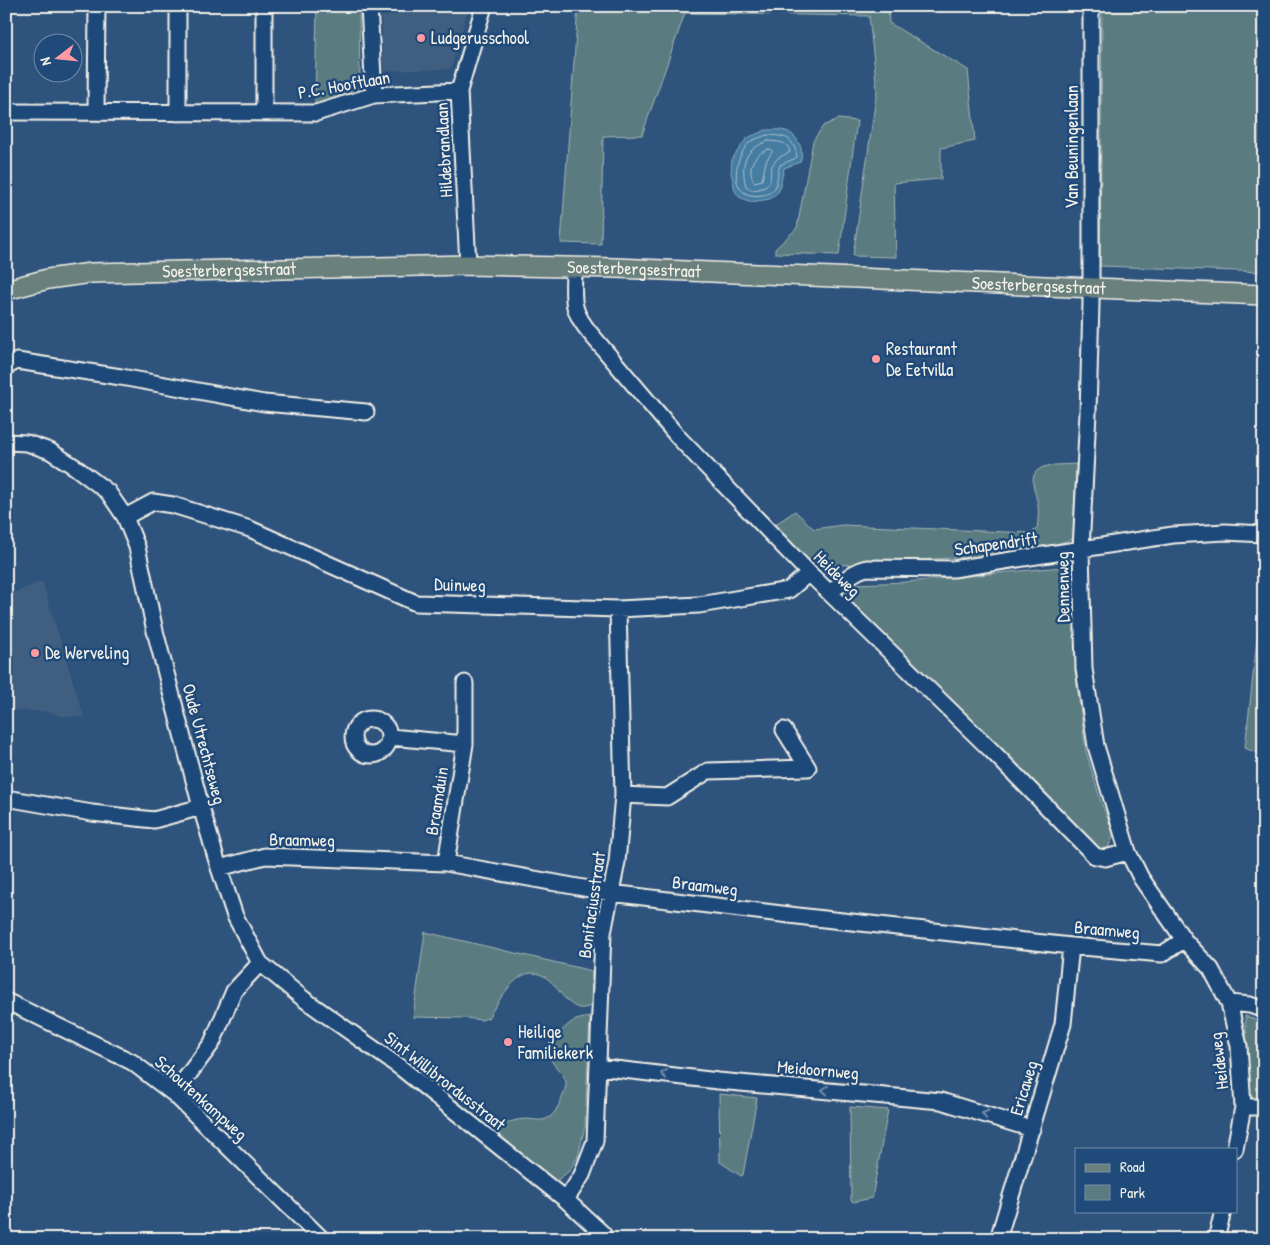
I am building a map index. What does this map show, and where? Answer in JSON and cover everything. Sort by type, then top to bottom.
[{"type":"main road","name":"Soesterbergsestraat","points":[[6,290],[48,279],[91,273],[468,265],[574,267],[1264,295]]},
{"type":"street","points":[[96,111],[97,6]]},
{"type":"street","points":[[178,6],[178,113]]},
{"type":"street","points":[[264,6],[264,113]]},
{"type":"street","points":[[369,6],[374,95]]},
{"type":"street","name":"Hildebrandlaan","points":[[468,265],[459,91],[484,6]]},
{"type":"street","name":"Van Beuningenlaan","points":[[1090,287],[1091,6]]},
{"type":"street","name":"P.C. Hooftlaan","points":[[6,112],[316,113],[374,95],[459,91]]},
{"type":"street","name":"Heideweg","points":[[574,267],[574,310],[584,326],[679,438],[809,573],[992,751],[1094,856],[1105,858],[1128,852]]},
{"type":"street","name":"Dennenweg","points":[[1090,287],[1088,413],[1081,550],[1084,669],[1096,746],[1128,852],[1141,878]]},
{"type":"street","points":[[6,367],[17,361],[121,377],[264,403],[366,412]]},
{"type":"street","name":"Oude Utrechtseweg","points":[[6,442],[27,444],[50,451],[75,466],[108,492],[125,516],[136,547],[155,631],[219,868],[235,916],[260,963]]},
{"type":"street","name":"Duinweg","points":[[125,516],[153,502],[173,505],[250,529],[416,603],[618,609],[699,605],[789,590],[809,573]]},
{"type":"street","name":"Schapendrift","points":[[830,594],[851,574],[867,568],[953,569],[1173,535],[1225,532],[1264,534]]},
{"type":"street","name":"Bonifaciusstraat","points":[[566,1200],[582,1174],[595,1141],[603,933],[617,862],[623,795],[618,609]]},
{"type":"street","name":"Braamduin","points":[[446,863],[465,744],[465,683]]},
{"type":"street","points":[[623,795],[667,797],[708,771],[808,768],[784,730]]},
{"type":"street","name":"Braamduin","points":[[390,737],[465,744]]},
{"type":"street","points":[[6,798],[92,813],[154,820],[201,807]]},
{"type":"street","name":"Braamweg","points":[[219,868],[265,856],[446,863],[611,893],[806,917],[1071,946],[1162,954],[1184,940]]},
{"type":"street","name":"Heideweg","points":[[1141,878],[1184,940],[1211,969],[1229,1003],[1239,1046],[1243,1107],[1235,1148]]},
{"type":"street","name":"Ericaweg","points":[[998,1239],[1063,1024],[1071,946]]},
{"type":"street","points":[[174,1094],[212,1043],[234,991],[260,963]]},
{"type":"street","name":"Sint Willibrordusstraat","points":[[260,963],[305,1000],[401,1068],[566,1200],[604,1237]]},
{"type":"street","name":"Schoutenkampweg","points":[[6,1001],[132,1062],[174,1094],[322,1239]]},
{"type":"street","points":[[1229,1003],[1250,1005],[1264,1010]]},
{"type":"street","name":"Meidoornweg","points":[[598,1067],[718,1081],[941,1100],[1032,1129]]},
{"type":"street","points":[[1243,1107],[1264,1107]]},
{"type":"street","points":[[1216,1239],[1223,1212]]},
{"type":"shaded area","name":"Ludgerusschool","points":[[381,6],[469,6],[451,69],[383,71]]},
{"type":"shaded area","name":"De Werveling","points":[[42,581],[84,717],[60,716],[50,712],[6,710],[6,596]]},
{"type":"green space","points":[[317,6],[359,6],[360,87],[315,107]]},
{"type":"green space","points":[[578,6],[888,6],[889,23],[968,70],[975,141],[941,148],[941,179],[894,183],[896,257],[853,256],[877,90],[869,16],[685,13],[642,135],[603,136],[601,244],[561,243]]},
{"type":"green space","points":[[1102,6],[1264,6],[1264,272],[1100,266]]},
{"type":"green space","points":[[838,119],[857,121],[839,255],[775,253],[775,249],[797,228],[813,141],[823,126]]},
{"type":"green space","points":[[1076,464],[1073,539],[1045,547],[999,555],[809,567],[770,528],[795,511],[814,529],[843,525],[1030,533],[1037,529],[1038,520],[1038,505],[1033,483],[1035,474],[1038,470],[1048,466]]},
{"type":"green space","points":[[1072,566],[1077,685],[1086,751],[1101,802],[1114,834],[1108,848],[1100,853],[844,602],[847,591],[855,584],[906,582]]},
{"type":"green space","points":[[1264,577],[1264,756],[1245,748]]},
{"type":"green space","points":[[425,932],[592,971],[591,1006],[575,1007],[545,977],[535,973],[526,974],[517,980],[501,998],[488,1018],[481,1020],[413,1017]]},
{"type":"green space","points":[[1245,1016],[1264,1023],[1264,1098],[1251,1104]]},
{"type":"green space","points":[[590,1017],[585,1126],[578,1157],[569,1171],[554,1183],[498,1139],[503,1124],[522,1119],[545,1119],[553,1114],[559,1105],[566,1082],[551,1060],[550,1055],[553,1044],[563,1029],[572,1022]]},
{"type":"green space","points":[[719,1094],[757,1098],[743,1175],[741,1176],[720,1162]]},
{"type":"green space","points":[[850,1107],[888,1110],[872,1198],[853,1202],[851,1200]]},
{"type":"water","points":[[766,130],[782,130],[794,136],[801,148],[801,158],[800,162],[784,168],[779,191],[770,199],[751,202],[739,197],[735,191],[731,172],[732,159],[747,138]]},
{"type":"place","name":"Ludgerusschool","points":[[421,38]]},
{"type":"place","name":"Restaurant De Eetvilla","points":[[876,359]]},
{"type":"place","name":"De Werveling","points":[[35,653]]},
{"type":"place","name":"Heilige Familiekerk","points":[[508,1042]]}]
